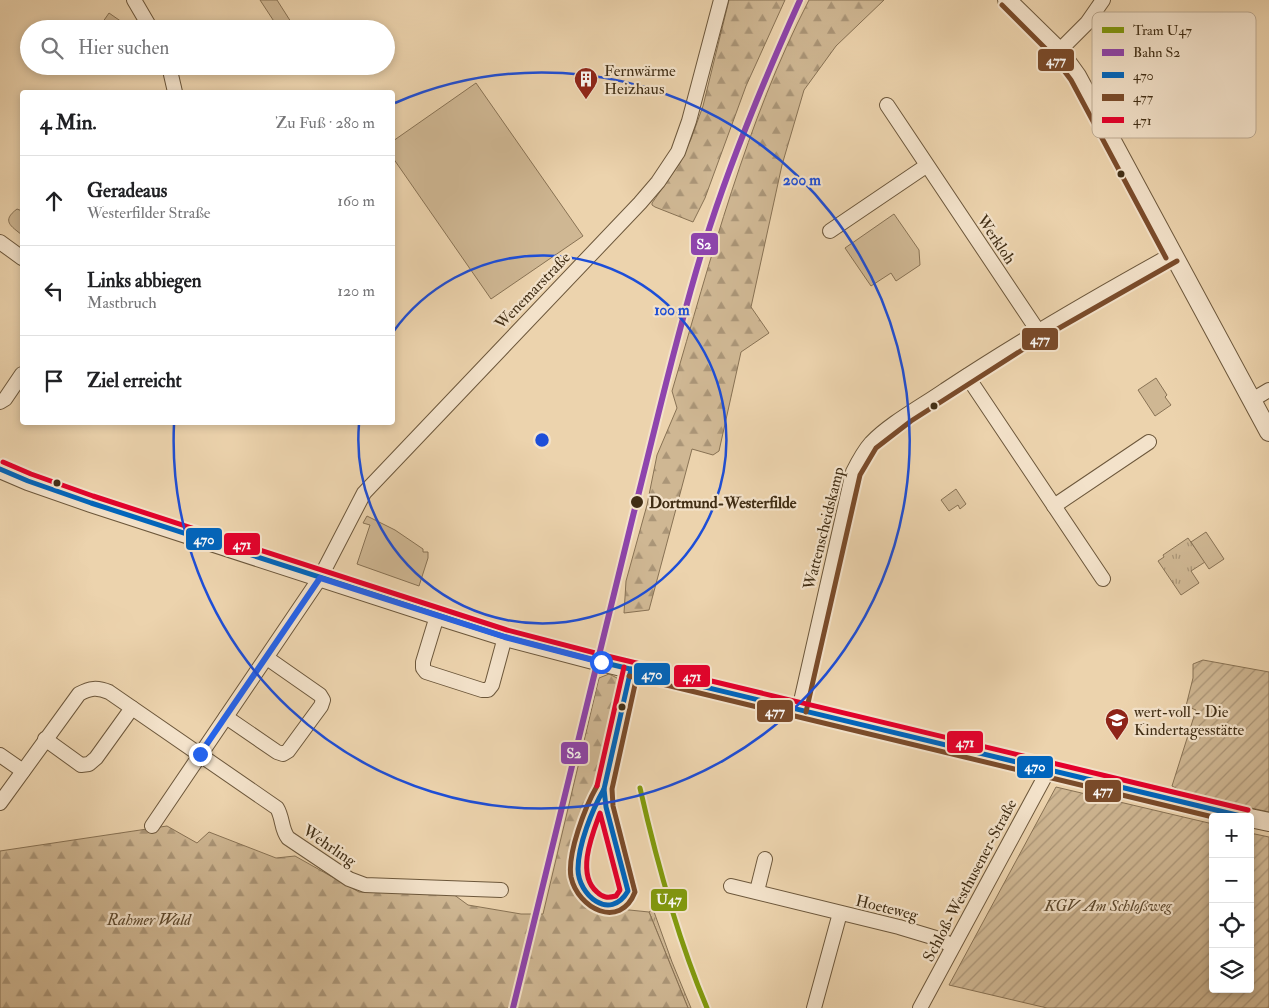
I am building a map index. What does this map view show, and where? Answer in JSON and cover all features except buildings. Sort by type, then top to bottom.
[{"type":"street","points":[[134,0],[146,20]]},
{"type":"street","name":"Wenemarstraße","points":[[152,826],[320,578],[364,493],[658,182],[678,152],[689,121],[721,0]]},
{"type":"street","points":[[1007,0],[1059,51],[1077,76],[1092,104]]},
{"type":"street","points":[[1095,12],[1103,0]]},
{"type":"street","points":[[1059,51],[1092,16]]},
{"type":"street","points":[[171,75],[175,90]]},
{"type":"street","name":"Werkloh","points":[[886,105],[1038,331]]},
{"type":"street","points":[[1110,138],[1269,432]]},
{"type":"street","points":[[830,231],[926,166]]},
{"type":"street","points":[[0,242],[20,257]]},
{"type":"street","name":"Wattenscheidskamp","points":[[799,710],[853,472],[860,457],[871,443],[888,429],[967,376],[1038,331],[1173,254]]},
{"type":"street","points":[[967,376],[1103,580]]},
{"type":"street","points":[[0,402],[5,399],[20,377]]},
{"type":"street","points":[[1252,400],[1269,390]]},
{"type":"street","points":[[1054,506],[1149,442]]},
{"type":"street","points":[[0,469],[91,503],[505,637],[611,665],[1230,813]]},
{"type":"street","points":[[437,616],[422,662],[423,668],[426,672],[482,690],[488,690],[492,685],[505,637]]},
{"type":"street","points":[[226,717],[277,752],[283,754],[288,752],[321,706],[323,700],[320,695],[267,658]]},
{"type":"street","name":"Wehrling","points":[[0,804],[79,694],[88,688],[99,688],[109,692],[277,808],[281,815],[284,832],[288,838],[349,880],[365,885],[500,890]]},
{"type":"street","points":[[45,739],[82,765],[89,764],[96,758],[132,708]]},
{"type":"street","points":[[0,755],[23,771]]},
{"type":"street","name":"Schloß-Westhusener-Straße","points":[[920,1008],[1049,769]]},
{"type":"street","points":[[1254,819],[1269,822]]},
{"type":"street","points":[[757,891],[764,859]]},
{"type":"street","name":"Hoeteweg","points":[[731,886],[899,927],[939,939],[953,946]]},
{"type":"street","name":"Hoeteweg","points":[[814,1008],[840,913]]},
{"type":"green space","points":[[260,0],[277,0],[290,20],[273,20]]},
{"type":"green space","points":[[729,0],[785,0],[746,86],[705,198],[693,222],[655,207],[652,203],[680,163],[691,139],[703,106]]},
{"type":"green space","points":[[809,0],[884,0],[836,46],[804,90],[782,165],[751,307],[769,333],[741,352],[719,451],[713,455],[692,449],[649,610],[624,613],[626,581],[647,505],[657,455],[677,408],[672,391],[716,241],[731,192],[766,94]]},
{"type":"green space","points":[[109,13],[119,20],[104,20]]},
{"type":"green space","points":[[476,83],[583,236],[491,299],[395,161],[395,140]]},
{"type":"green space","points":[[17,209],[20,210],[20,233],[9,223],[9,217]]},
{"type":"green space","points":[[894,214],[919,250],[920,265],[896,281],[891,273],[871,286],[845,248]]},
{"type":"green space","points":[[1156,378],[1171,405],[1155,416],[1138,390]]},
{"type":"green space","points":[[956,489],[966,504],[960,509],[958,505],[949,511],[941,500]]},
{"type":"green space","points":[[367,516],[395,530],[423,549],[423,552],[428,552],[428,558],[419,586],[357,564],[370,525],[363,523]]},
{"type":"green space","points":[[1206,532],[1224,559],[1209,569],[1191,542]]},
{"type":"green space","points":[[1188,538],[1205,562],[1191,571],[1199,583],[1181,595],[1158,561],[1164,557],[1163,555]]},
{"type":"green space","points":[[1203,660],[1269,672],[1269,812],[1185,793],[1172,786],[1196,710],[1186,706],[1193,678],[1193,664]]},
{"type":"green space","name":"Rahmer Wald","points":[[609,674],[617,678],[619,683],[575,868],[575,884],[600,907],[649,912],[688,1008],[0,1008],[0,851],[167,826],[197,843],[209,832],[276,858],[295,856],[359,892],[453,894],[468,905],[521,914],[543,914],[599,678]]},
{"type":"green space","name":"KGV Am Schloßweg","points":[[1056,787],[1209,823],[1209,993],[1254,993],[1254,834],[1269,837],[1269,1008],[1047,1008],[949,985]]},
{"type":"green space","points":[[653,909],[691,1008],[688,1008],[649,912]]},
{"type":"railway","points":[[702,998],[706,1008]]},
{"type":"tram line","name":"U47","points":[[640,788],[653,844],[669,899],[686,954],[707,1008]]},
{"type":"rail line","name":"S2","points":[[513,1008],[684,313],[714,214],[736,152],[800,0]]},
{"type":"transit line","name":"477","points":[[1002,5],[1053,56],[1071,80],[1092,119]]},
{"type":"transit line","name":"477","points":[[1102,138],[1166,258]]},
{"type":"transit line","name":"477","points":[[806,712],[860,475],[876,448],[911,421],[1033,343],[1177,261]]},
{"type":"transit line","name":"471","points":[[3,462],[93,496],[507,630],[603,655],[1248,810]]},
{"type":"transit line","name":"470","points":[[0,469],[91,503],[505,637],[601,662],[1228,813]]},
{"type":"transit line","name":"471","points":[[597,786],[624,667]]},
{"type":"transit line","name":"470","points":[[604,789],[631,669]]},
{"type":"transit line","name":"477","points":[[597,786],[582,818],[574,844],[570,867],[571,877],[575,888],[590,906],[600,911],[610,912],[620,910],[628,904],[635,892],[613,806],[612,789],[638,671]]},
{"type":"transit line","name":"477","points":[[629,676],[1209,816]]},
{"type":"transit line","name":"470","points":[[604,789],[606,807],[628,891],[621,900],[613,904],[604,905],[589,896],[583,888],[579,879],[578,869],[580,849],[586,828],[604,789]]},
{"type":"transit line","name":"471","points":[[600,813],[620,890],[616,896],[610,897],[599,894],[587,875],[590,843],[600,813]]},
{"type":"place","name":"Fernwärme Heizhaus","points":[[586,100]]},
{"type":"place","name":"Dortmund-Westerfilde","points":[[637,502]]},
{"type":"place","name":"wert-voll - Die Kindertagesstätte","points":[[1117,741]]},
{"type":"route","points":[[200,754],[320,578],[505,637],[601,662]]}]
